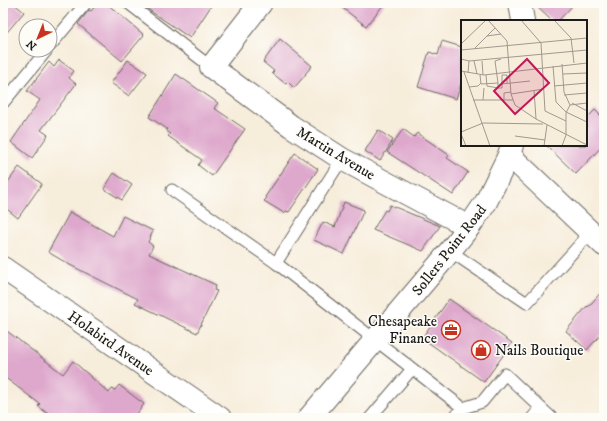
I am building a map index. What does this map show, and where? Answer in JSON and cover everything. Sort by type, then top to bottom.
[{"type":"street","points":[[211,67],[261,3]]},
{"type":"street","points":[[520,3],[523,20]]},
{"type":"street","name":"Martin Avenue","points":[[211,67],[291,126],[342,159],[469,227]]},
{"type":"street","points":[[511,150],[597,239]]},
{"type":"street","name":"Sollers Point Road","points":[[309,418],[469,227],[486,202],[511,150]]},
{"type":"street","name":"Holabird Avenue","points":[[3,268],[220,418]]},
{"type":"lane","points":[[58,36],[86,3]]},
{"type":"lane","points":[[128,3],[211,67]]},
{"type":"lane","points":[[3,103],[40,58]]},
{"type":"lane","points":[[276,263],[342,159]]},
{"type":"lane","points":[[172,190],[276,263],[463,408]]},
{"type":"lane","points":[[450,251],[527,303],[597,239]]},
{"type":"lane","points":[[370,418],[412,369]]},
{"type":"lane","points":[[454,418],[463,408],[482,402],[505,374],[552,418]]},
{"type":"lane","points":[[532,418],[541,408]]},
{"type":"building","points":[[3,3],[13,3],[24,12],[3,37]]},
{"type":"building","points":[[98,3],[106,3],[144,35],[122,61],[78,24],[89,10],[91,11]]},
{"type":"building","points":[[139,3],[213,3],[190,38]]},
{"type":"building","points":[[336,3],[385,3],[366,26]]},
{"type":"building","points":[[533,3],[575,3],[559,20],[551,20]]},
{"type":"building","points":[[280,39],[312,66],[294,88],[288,82],[286,84],[272,73],[274,71],[263,62]]},
{"type":"building","points":[[442,41],[461,47],[461,84],[456,99],[418,87],[429,52],[438,55]]},
{"type":"building","points":[[59,60],[74,71],[69,78],[76,84],[41,130],[48,135],[32,158],[11,142],[40,100],[27,91],[49,62],[54,67]]},
{"type":"building","points":[[128,60],[147,73],[129,96],[111,83]]},
{"type":"building","points":[[176,74],[218,103],[214,108],[245,129],[212,176],[198,165],[202,160],[168,136],[170,134],[166,131],[167,129],[149,117]]},
{"type":"building","points":[[595,110],[604,119],[604,144],[576,174],[547,146],[587,146],[587,118]]},
{"type":"building","points":[[403,129],[414,137],[417,133],[449,155],[447,158],[468,172],[453,195],[387,152]]},
{"type":"building","points":[[378,130],[393,140],[380,161],[365,151]]},
{"type":"building","points":[[295,153],[318,169],[289,212],[286,211],[284,213],[264,201],[267,198],[265,197]]},
{"type":"building","points":[[19,167],[42,184],[18,218],[3,206],[3,189]]},
{"type":"building","points":[[114,173],[132,185],[122,200],[104,189]]},
{"type":"building","points":[[344,202],[364,210],[344,254],[314,240],[323,222],[335,227]]},
{"type":"building","points":[[390,205],[440,226],[423,251],[373,230],[385,210],[387,211]]},
{"type":"building","points":[[70,212],[113,236],[123,216],[153,231],[148,242],[153,246],[149,254],[216,285],[214,290],[217,291],[197,333],[135,303],[138,299],[70,265],[48,252]]},
{"type":"building","points":[[604,289],[604,331],[587,350],[566,331],[587,306],[588,307]]},
{"type":"building","points":[[449,299],[512,343],[484,382],[422,338]]},
{"type":"building","points":[[3,328],[63,374],[73,361],[109,393],[112,389],[115,390],[119,385],[144,404],[134,418],[53,418],[38,406],[40,404],[3,376]]},
{"type":"place","name":"Chesapeake Finance","points":[[451,330]]},
{"type":"place","name":"Nails Boutique","points":[[481,350]]}]
